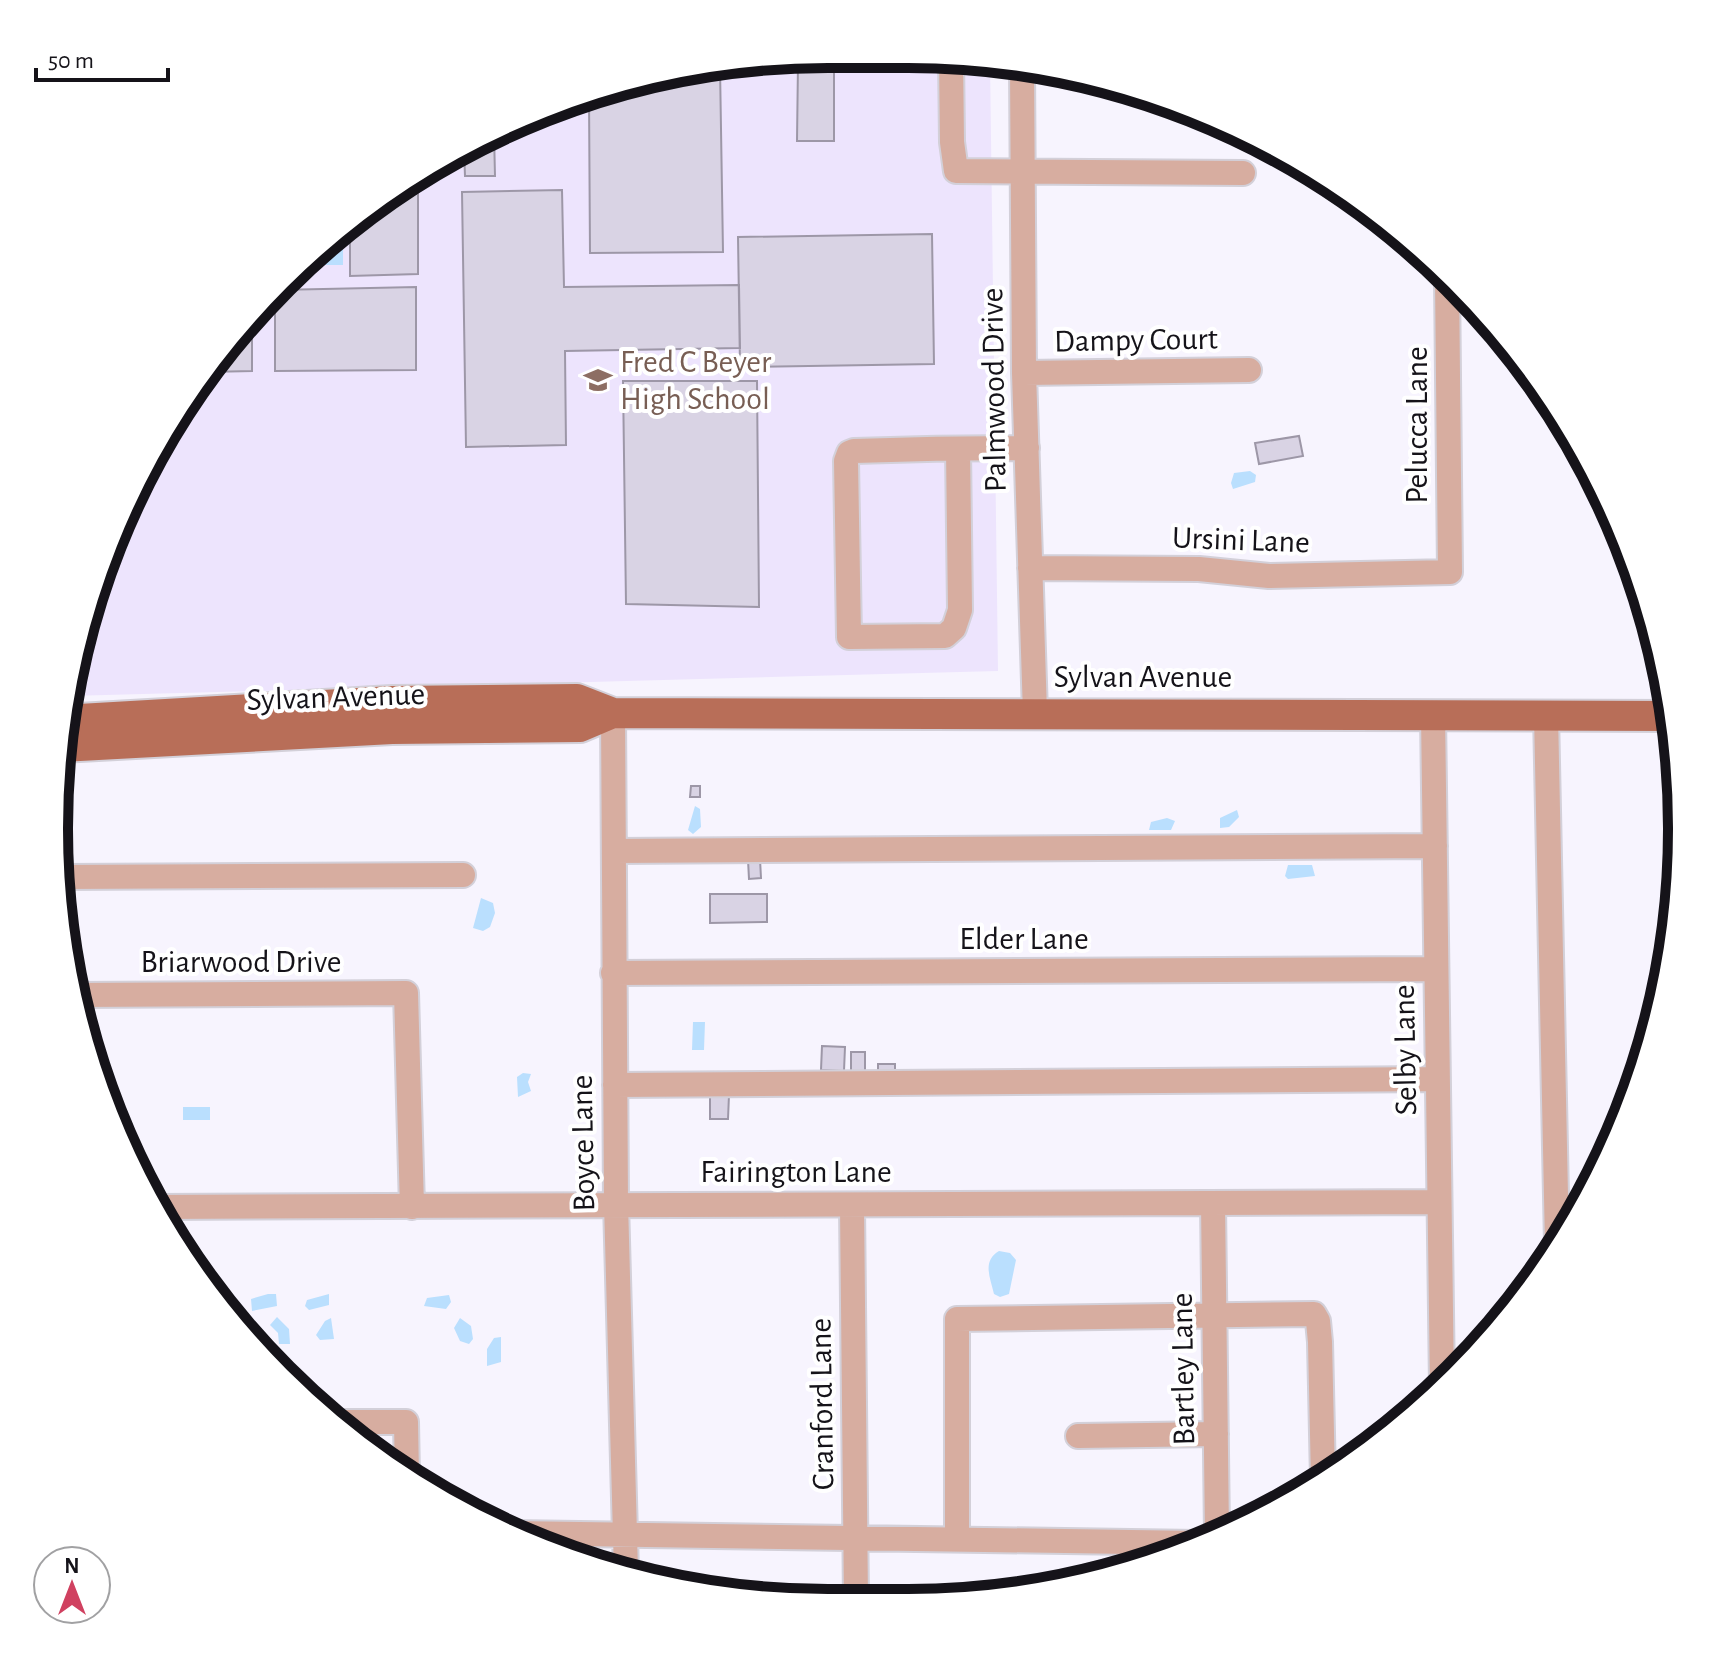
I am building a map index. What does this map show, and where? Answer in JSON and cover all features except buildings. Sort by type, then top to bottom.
[{"type":"main road","name":"Sylvan Avenue","points":[[77,719],[392,701],[577,699],[613,713],[1659,716]]},
{"type":"main road","name":"Sylvan Avenue","points":[[73,746],[376,730],[580,727],[613,713]]},
{"type":"street","points":[[951,70],[952,142],[956,171],[1243,173]]},
{"type":"street","name":"Palmwood Drive","points":[[1022,77],[1024,373],[1035,713]]},
{"type":"street","name":"Pelucca Lane","points":[[1447,293],[1450,572]]},
{"type":"street","name":"Dampy Court","points":[[1024,373],[1249,370]]},
{"type":"street","points":[[958,449],[960,610],[954,628],[945,636],[849,637],[846,461],[849,453],[958,449],[1027,448]]},
{"type":"street","name":"Ursini Lane","points":[[1030,568],[1199,569],[1269,576],[1450,572]]},
{"type":"street","name":"Boyce Lane","points":[[613,713],[616,1203],[626,1561]]},
{"type":"street","name":"Selby Lane","points":[[1433,714],[1442,1369]]},
{"type":"street","points":[[1546,714],[1557,1224]]},
{"type":"street","points":[[615,851],[1435,846]]},
{"type":"street","points":[[70,877],[463,875]]},
{"type":"street","name":"Elder Lane","points":[[613,973],[1436,969]]},
{"type":"street","name":"Briarwood Drive","points":[[87,995],[406,993],[412,1207]]},
{"type":"street","points":[[615,1085],[1437,1079]]},
{"type":"street","name":"Fairington Lane","points":[[169,1207],[1439,1202]]},
{"type":"street","name":"Bartley Lane","points":[[1213,1203],[1217,1523]]},
{"type":"street","name":"Cranford Lane","points":[[852,1205],[856,1589]]},
{"type":"street","points":[[957,1539],[957,1319],[1314,1314],[1318,1321],[1323,1466]]},
{"type":"street","points":[[354,1422],[406,1422],[407,1461]]},
{"type":"street","points":[[1078,1436],[1216,1434]]},
{"type":"street","points":[[543,1533],[1169,1543]]},
{"type":"shaded area","name":"Fred C Beyer High School","points":[[828,68],[908,68],[990,73],[998,671],[80,696],[108,584],[146,492],[170,448],[196,406],[257,327],[327,257],[406,196],[448,170],[492,146],[584,108],[680,83],[729,75]]},
{"type":"water","points":[[343,244],[343,265],[319,265]]},
{"type":"water","points":[[1250,471],[1256,475],[1255,482],[1233,489],[1234,473]]},
{"type":"water","points":[[695,806],[700,809],[701,827],[693,834],[688,830]]},
{"type":"water","points":[[1237,810],[1239,817],[1229,827],[1220,828],[1220,818]]},
{"type":"water","points":[[1167,818],[1175,821],[1171,830],[1149,830],[1151,822]]},
{"type":"water","points":[[1288,865],[1312,865],[1315,876],[1288,879],[1285,876]]},
{"type":"water","points":[[481,898],[493,903],[495,913],[490,927],[483,931],[473,928]]},
{"type":"water","points":[[693,1022],[705,1022],[704,1050],[692,1050]]},
{"type":"water","points":[[523,1073],[531,1074],[528,1082],[531,1091],[518,1097],[517,1077]]},
{"type":"water","points":[[183,1107],[210,1107],[210,1120],[183,1120]]},
{"type":"water","points":[[999,1251],[1010,1253],[1016,1260],[1009,1294],[1000,1297],[994,1294],[989,1270],[990,1260]]},
{"type":"water","points":[[276,1294],[277,1306],[252,1311],[251,1299]]},
{"type":"water","points":[[329,1294],[329,1305],[309,1310],[305,1306],[307,1300]]},
{"type":"water","points":[[449,1295],[451,1302],[446,1309],[424,1306],[427,1298]]},
{"type":"water","points":[[277,1317],[289,1329],[290,1344],[279,1344],[278,1333],[270,1325]]},
{"type":"water","points":[[331,1318],[334,1339],[320,1340],[316,1335],[325,1321]]},
{"type":"water","points":[[460,1318],[471,1326],[473,1339],[469,1344],[460,1341],[454,1328]]},
{"type":"water","points":[[501,1337],[501,1362],[487,1366],[487,1349],[494,1338]]},
{"type":"place","name":"Fred C Beyer High School","points":[[598,380]]}]
